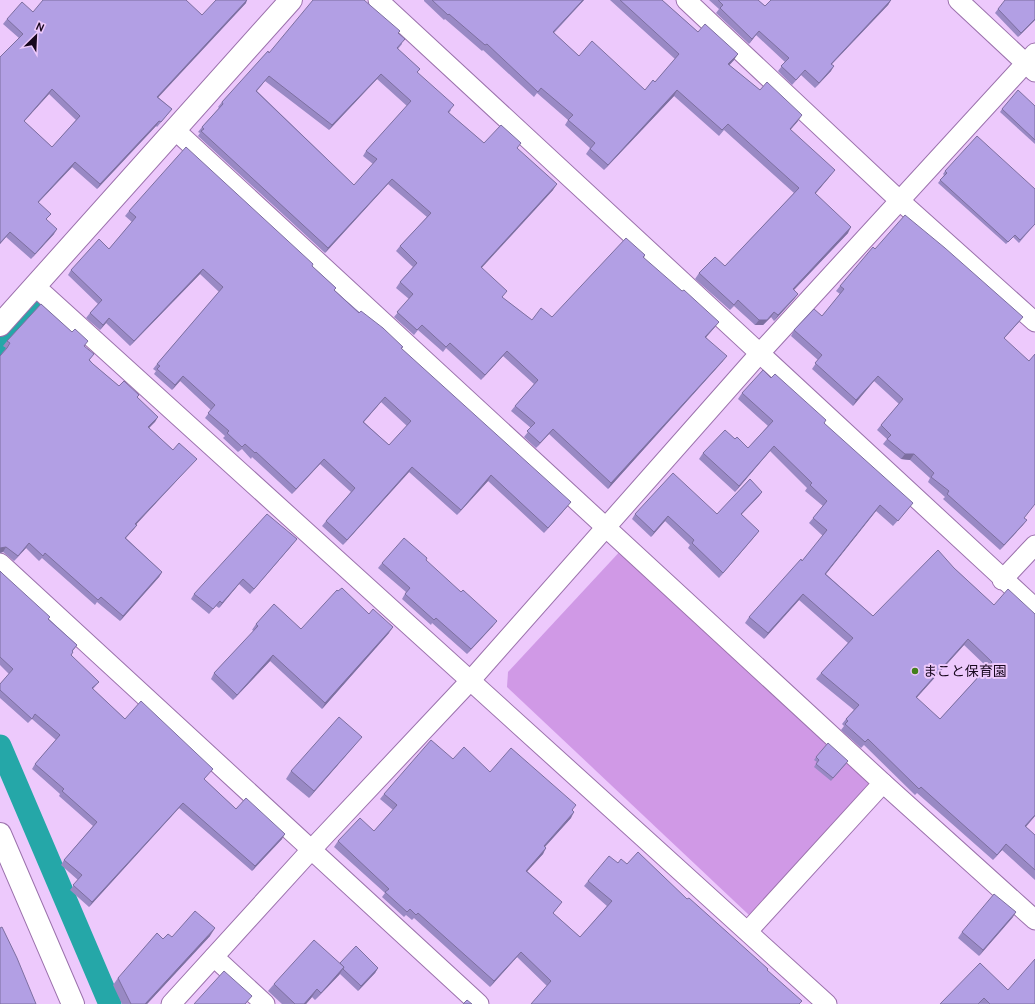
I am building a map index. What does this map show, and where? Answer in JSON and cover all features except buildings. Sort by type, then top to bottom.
[{"type":"street","points":[[0,325],[291,0]]},
{"type":"street","points":[[378,0],[1002,580],[1035,608]]},
{"type":"street","points":[[686,0],[899,200],[1035,322]]},
{"type":"street","points":[[171,1004],[311,850],[470,681],[759,354],[899,200],[1032,63],[958,0]]},
{"type":"street","points":[[175,130],[883,784],[1035,920]]},
{"type":"street","points":[[35,286],[827,1004]]},
{"type":"street","points":[[1002,580],[1035,545]]},
{"type":"street","points":[[0,563],[479,1004]]},
{"type":"street","points":[[748,931],[883,784]]},
{"type":"street","points":[[0,834],[73,1004]]},
{"type":"street","points":[[214,957],[265,1004]]},
{"type":"shaded area","points":[[624,547],[878,782],[761,914],[749,915],[507,687],[508,672]]},
{"type":"waterway","points":[[0,349],[39,304]]},
{"type":"waterway","points":[[0,746],[110,1004]]},
{"type":"place","name":"まこと保育園","points":[[915,671]]}]
